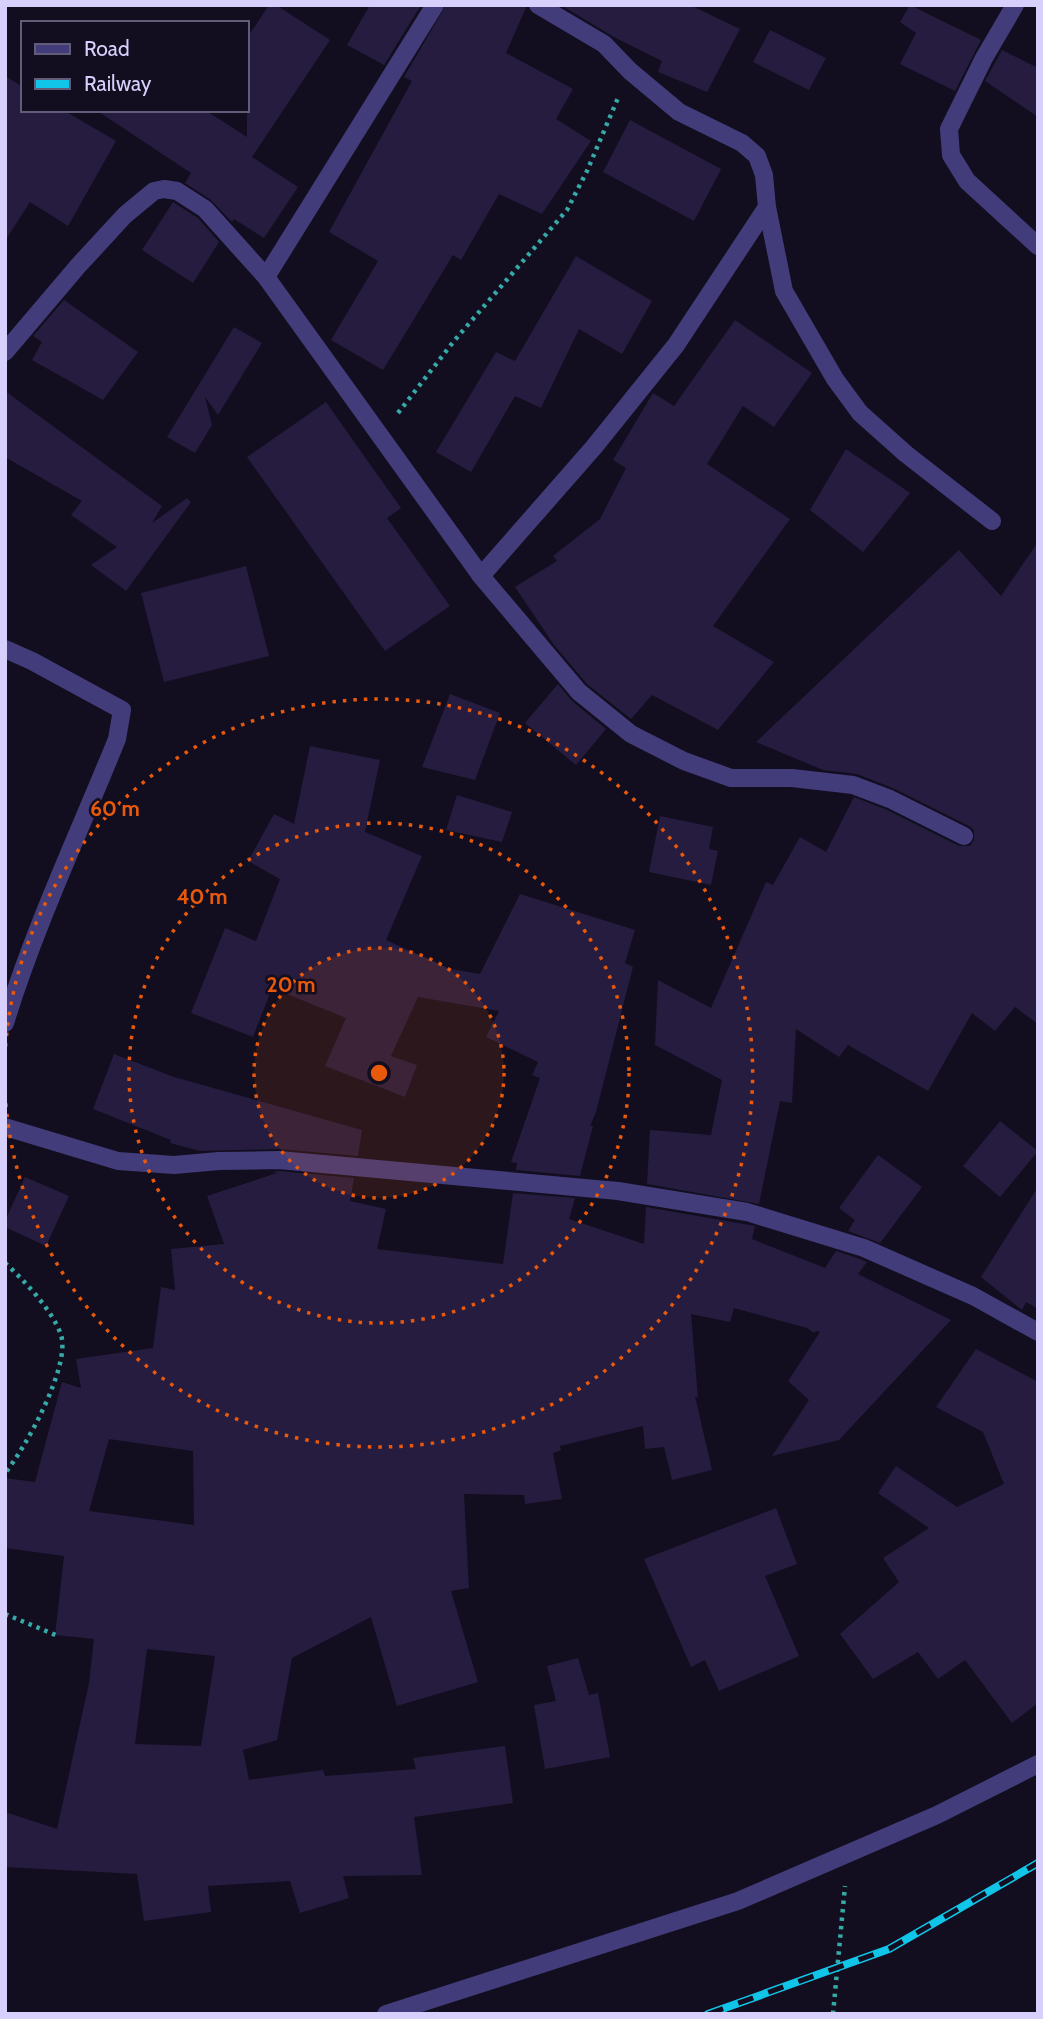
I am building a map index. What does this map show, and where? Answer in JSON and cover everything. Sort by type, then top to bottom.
[{"type":"street","points":[[266,277],[435,5]]},
{"type":"street","points":[[538,5],[604,44],[630,71],[679,112],[742,143],[757,156],[764,175],[767,207],[784,291],[835,380],[860,413],[905,454],[992,521]]},
{"type":"street","points":[[1015,5],[984,58],[949,130],[951,155],[967,181],[1038,246]]},
{"type":"street","points":[[5,352],[125,215],[154,191],[177,191],[205,209],[266,277],[481,576],[579,692],[631,734],[684,761],[731,778],[792,778],[853,785],[890,799],[964,836]]},
{"type":"street","points":[[481,576],[594,447],[676,345],[767,207]]},
{"type":"street","points":[[5,649],[122,710],[117,739],[50,902],[5,1023]]},
{"type":"street","points":[[5,1127],[118,1161],[174,1165],[279,1160],[618,1191],[747,1212],[863,1248],[973,1296],[1038,1332]]},
{"type":"street","points":[[386,2014],[738,1901],[937,1815],[1038,1765]]},
{"type":"path","points":[[380,435],[454,341],[567,210],[587,171],[630,71]]},
{"type":"path","points":[[5,1262],[51,1315],[62,1337],[62,1354],[36,1426],[19,1457],[5,1473]]},
{"type":"path","points":[[5,1614],[58,1636]]},
{"type":"path","points":[[833,2014],[848,1853]]},
{"type":"building","points":[[269,5],[276,5],[330,40],[252,157],[298,187],[264,238],[234,219],[232,222],[211,200],[185,183],[191,173],[99,112],[208,112],[247,137],[248,36]]},
{"type":"building","points":[[370,5],[421,5],[384,65],[347,45]]},
{"type":"building","points":[[446,5],[527,5],[506,53],[573,89],[556,119],[591,141],[542,214],[499,194],[461,260],[453,255],[383,370],[331,340],[378,261],[329,232],[412,81],[404,77]]},
{"type":"building","points":[[561,5],[690,5],[740,29],[707,92],[658,72],[662,61],[612,36]]},
{"type":"building","points":[[910,5],[981,40],[955,91],[900,64],[916,33],[900,22]]},
{"type":"building","points":[[770,30],[826,58],[809,90],[753,62]]},
{"type":"building","points":[[1002,50],[1038,68],[1038,117],[985,81]]},
{"type":"building","points":[[5,76],[21,86],[21,112],[66,112],[116,141],[68,226],[30,202],[5,241]]},
{"type":"building","points":[[630,120],[721,169],[694,221],[603,172]]},
{"type":"building","points":[[173,202],[198,218],[219,242],[193,283],[142,250]]},
{"type":"building","points":[[576,256],[652,301],[622,354],[579,329],[541,408],[515,396],[471,472],[436,452],[496,352],[515,361]]},
{"type":"building","points":[[64,300],[138,352],[103,400],[32,360],[42,342],[33,336]]},
{"type":"building","points":[[735,320],[812,373],[774,427],[743,406],[707,464],[790,519],[713,626],[774,662],[718,730],[652,695],[631,719],[587,684],[554,645],[515,587],[557,561],[553,556],[600,519],[626,468],[613,460],[653,393],[674,406]]},
{"type":"building","points":[[234,327],[262,343],[218,415],[205,397],[212,425],[195,453],[167,437]]},
{"type":"building","points":[[5,391],[162,506],[152,523],[187,498],[191,502],[126,591],[91,565],[117,547],[71,515],[82,501],[5,457]]},
{"type":"building","points":[[326,402],[401,508],[387,518],[450,606],[385,651],[247,457]]},
{"type":"building","points":[[846,449],[910,493],[863,552],[810,510]]},
{"type":"building","points":[[1038,542],[1038,1024],[1015,1007],[995,1031],[972,1013],[928,1091],[848,1045],[839,1057],[796,1029],[792,1103],[780,1101],[759,1204],[647,1184],[650,1130],[711,1135],[722,1080],[655,1045],[658,980],[711,1008],[766,882],[773,885],[800,837],[826,852],[854,797],[885,809],[959,846],[970,846],[974,840],[974,830],[969,826],[895,789],[857,774],[823,770],[756,742],[959,550],[1001,596]]},
{"type":"building","points":[[246,566],[269,656],[164,682],[141,593]]},
{"type":"building","points":[[558,684],[572,701],[606,729],[576,765],[525,723]]},
{"type":"building","points":[[450,694],[500,713],[475,780],[422,767]]},
{"type":"building","points":[[310,746],[380,760],[365,832],[422,856],[386,940],[450,969],[480,974],[520,894],[635,930],[625,963],[633,967],[596,1112],[590,1126],[593,1126],[580,1176],[516,1170],[517,1163],[511,1162],[540,1078],[532,1075],[538,1062],[486,1037],[499,1011],[418,997],[391,1056],[417,1065],[405,1097],[325,1066],[346,1018],[272,988],[253,1037],[191,1013],[225,928],[256,941],[280,879],[248,861],[274,814],[294,824]]},
{"type":"building","points":[[457,795],[512,812],[502,842],[446,830]]},
{"type":"building","points":[[660,816],[713,827],[709,849],[718,851],[711,885],[649,872]]},
{"type":"building","points":[[114,1054],[174,1077],[362,1130],[358,1156],[279,1149],[200,1151],[170,1143],[171,1140],[93,1109]]},
{"type":"building","points":[[1000,1121],[1038,1151],[1000,1197],[963,1166]]},
{"type":"building","points":[[878,1155],[922,1187],[880,1243],[848,1231],[855,1220],[839,1208]]},
{"type":"building","points":[[272,1172],[354,1178],[350,1201],[386,1209],[377,1249],[503,1264],[513,1193],[575,1198],[569,1219],[644,1244],[646,1207],[755,1226],[752,1239],[825,1268],[836,1251],[867,1262],[858,1274],[951,1320],[839,1440],[772,1456],[809,1400],[788,1381],[820,1332],[814,1333],[807,1328],[734,1308],[730,1322],[691,1314],[698,1398],[695,1396],[712,1470],[672,1480],[664,1447],[645,1449],[643,1426],[560,1446],[561,1450],[553,1453],[562,1499],[525,1504],[524,1495],[464,1494],[469,1588],[451,1591],[478,1682],[397,1706],[371,1617],[292,1658],[277,1740],[243,1750],[249,1780],[323,1770],[325,1776],[416,1769],[413,1758],[505,1746],[513,1803],[414,1817],[422,1875],[343,1876],[349,1898],[300,1913],[290,1881],[208,1886],[211,1912],[144,1921],[137,1874],[5,1867],[5,1812],[57,1829],[89,1683],[94,1639],[55,1635],[64,1556],[5,1548],[5,1478],[35,1482],[62,1382],[81,1388],[76,1359],[153,1348],[161,1287],[175,1290],[171,1249],[224,1244],[207,1196],[277,1173]],"holes":[[[109,1439],[193,1451],[194,1525],[89,1511]],[[147,1649],[215,1656],[201,1746],[135,1744]]]},
{"type":"building","points":[[25,1177],[69,1196],[46,1246],[5,1227],[5,1221]]},
{"type":"building","points":[[1038,1187],[1038,1309],[1026,1302],[1022,1310],[981,1277]]},
{"type":"building","points":[[976,1349],[1038,1382],[1038,1703],[1012,1723],[965,1660],[938,1679],[918,1652],[873,1679],[840,1634],[899,1582],[883,1558],[929,1528],[878,1493],[896,1466],[957,1507],[1004,1484],[983,1432],[936,1407]]},
{"type":"building","points":[[776,1508],[797,1564],[765,1576],[799,1656],[719,1691],[705,1660],[691,1667],[644,1559]]},
{"type":"building","points":[[578,1658],[589,1695],[598,1693],[610,1757],[545,1769],[534,1705],[556,1701],[547,1666]]},
{"type":"railway","points":[[708,2014],[889,1949],[1038,1863]]}]
